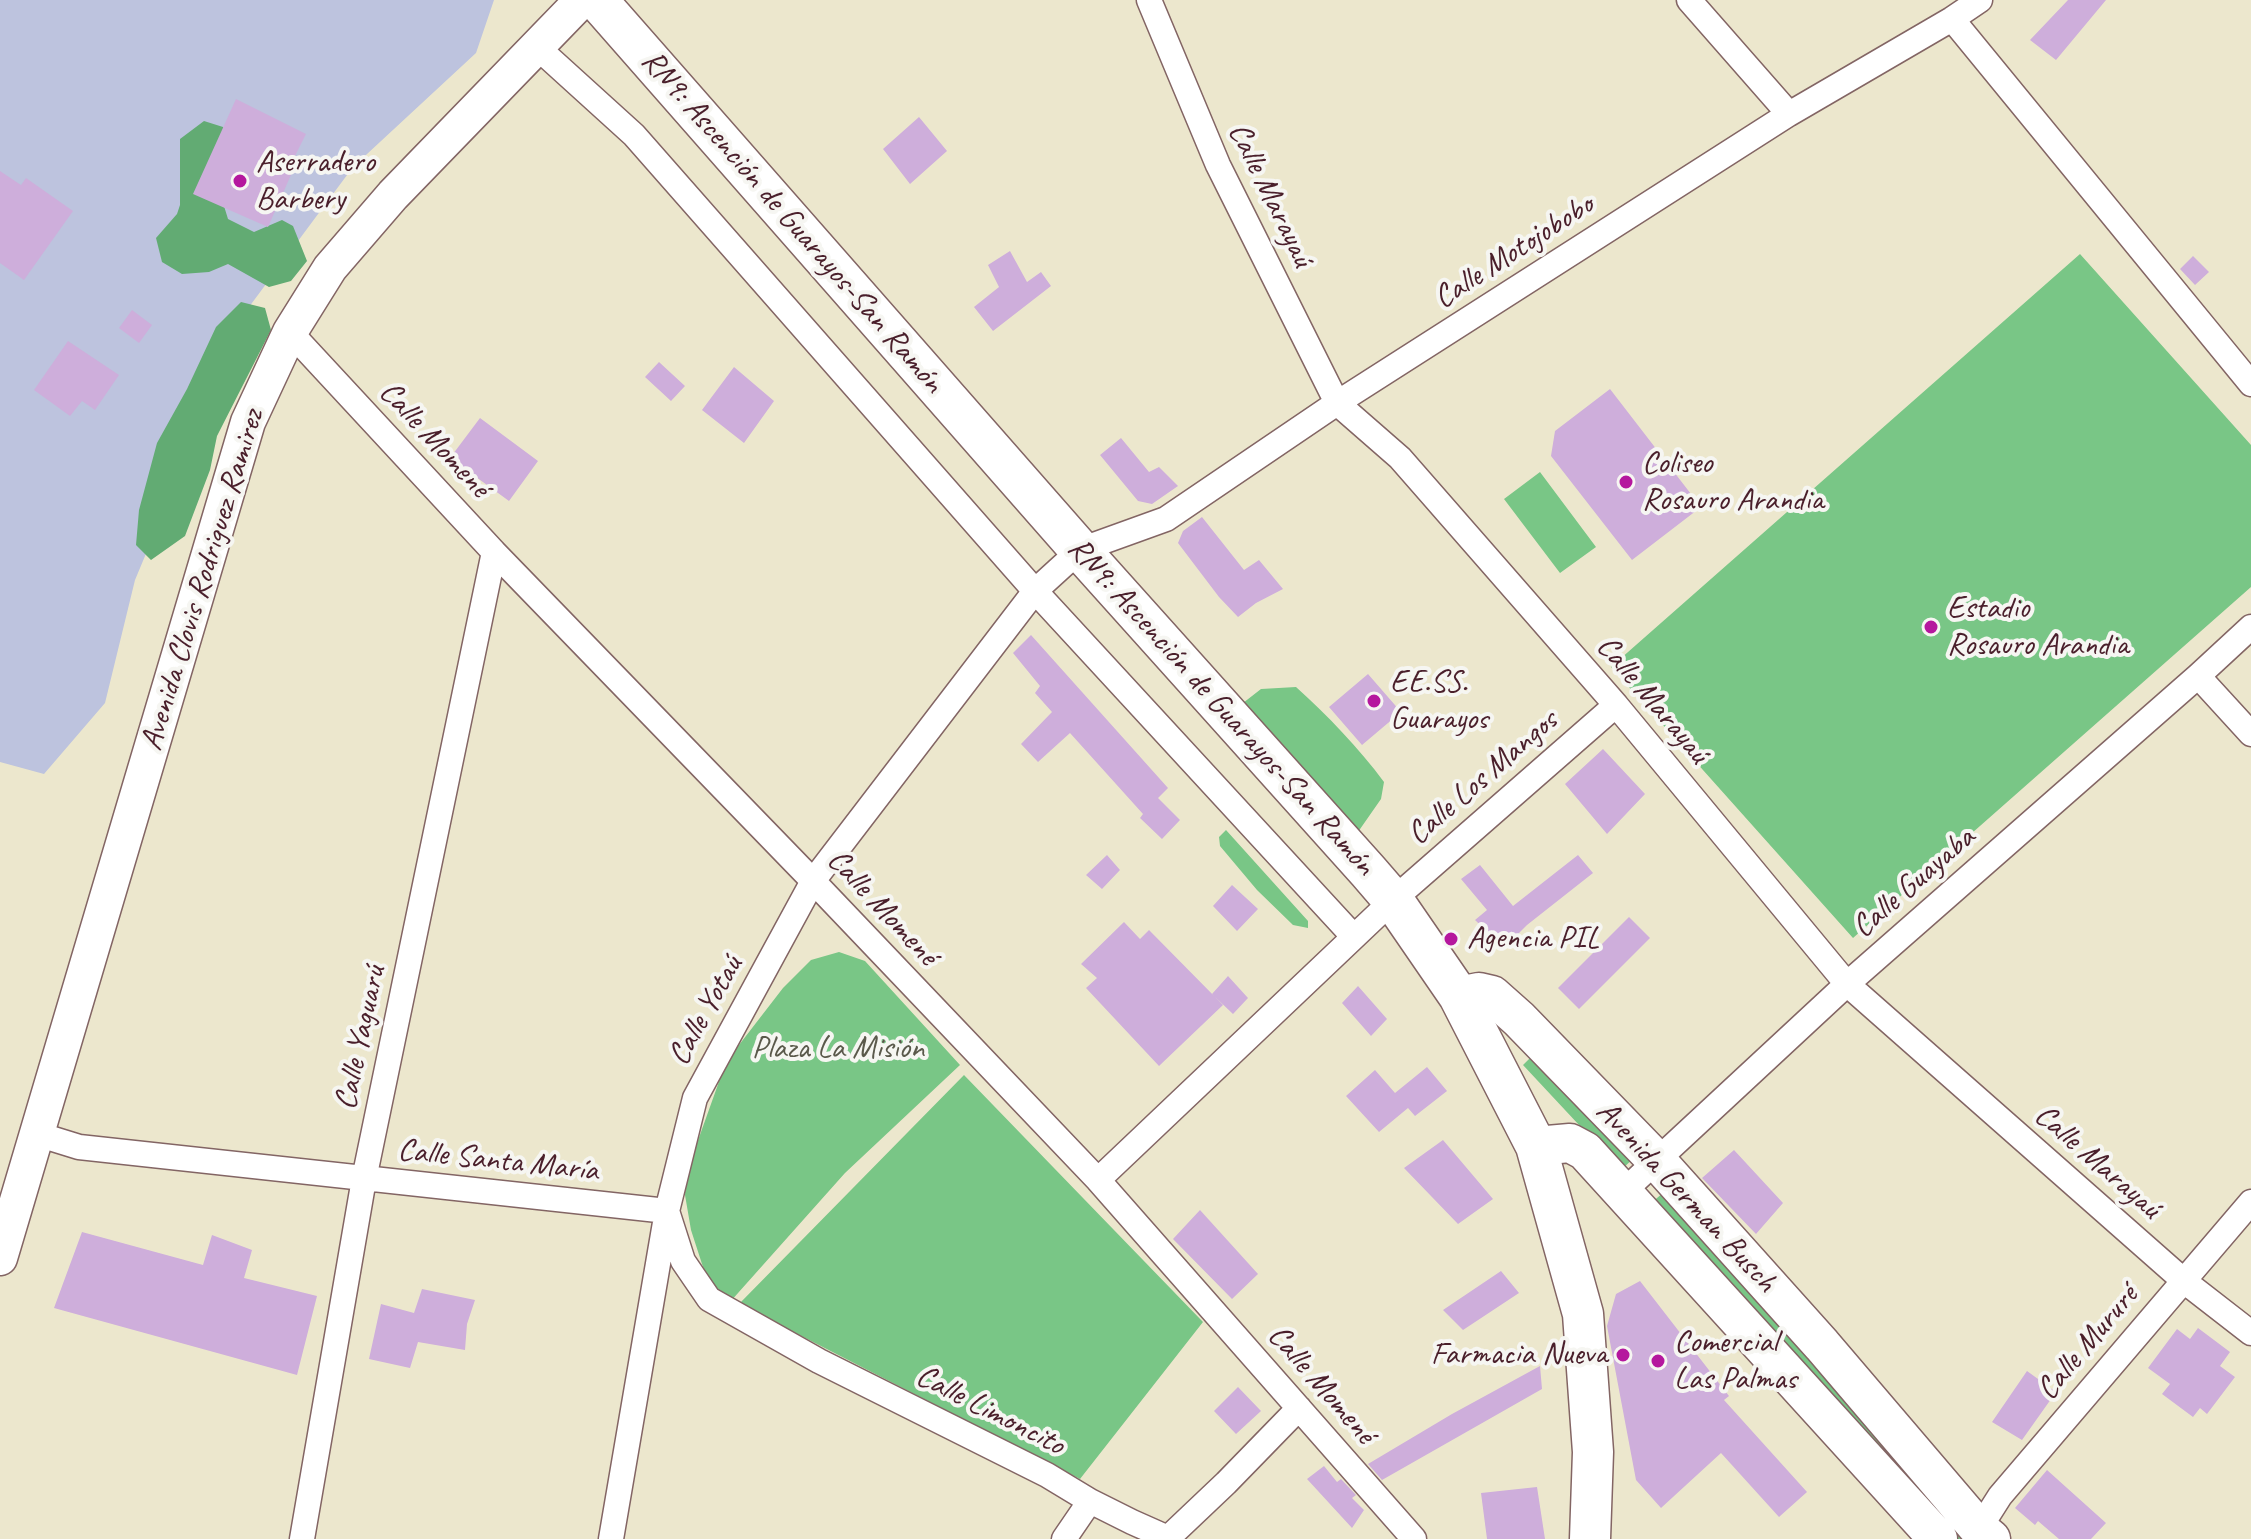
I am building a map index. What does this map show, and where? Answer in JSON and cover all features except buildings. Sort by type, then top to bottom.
[{"type":"highway","name":"RN9: Ascención de Guarayos-San Ramón","points":[[597,0],[1080,550],[1393,900],[1459,996],[1536,1146],[1583,1314],[1593,1452],[1590,1539]]},
{"type":"main road","name":"Avenida Clovis Rodriguez Ramirez","points":[[0,1258],[8,1199],[37,1134],[248,422],[290,332],[330,268],[375,216],[582,0]]},
{"type":"main road","name":"Avenida German Busch","points":[[1459,996],[1479,992],[1492,995],[1519,1019],[1657,1161],[1822,1345],[1985,1534]]},
{"type":"main road","name":"Avenida German Busch","points":[[1536,1146],[1570,1143],[1585,1151],[1938,1539]]},
{"type":"street","name":"Calle Marayaú","points":[[1149,0],[1218,165],[1337,403],[1400,458],[1616,705],[1847,984],[2184,1281],[2251,1333]]},
{"type":"street","points":[[1689,0],[1789,114]]},
{"type":"street","name":"Calle Motojobobo","points":[[1080,550],[1166,519],[1337,403],[1789,114],[1980,0]]},
{"type":"street","points":[[1952,19],[2251,384]]},
{"type":"street","points":[[537,47],[634,135],[1035,591],[1354,937]]},
{"type":"street","name":"Calle Momené","points":[[290,332],[494,552],[1098,1180],[1414,1539]]},
{"type":"street","name":"Calle Yotaú","points":[[611,1539],[667,1211],[695,1098],[813,881],[1035,591],[1080,550]]},
{"type":"street","name":"Calle Yaguarú","points":[[302,1539],[364,1179],[494,552]]},
{"type":"street","name":"Calle Guayaba","points":[[1624,1191],[1847,984],[2251,627]]},
{"type":"street","points":[[2198,676],[2251,734]]},
{"type":"street","name":"Calle Los Mangos","points":[[1098,1180],[1393,900],[1616,705]]},
{"type":"street","name":"Calle Santa María","points":[[37,1134],[79,1147],[667,1211]]},
{"type":"street","name":"Calle Mururé","points":[[1985,1534],[2000,1496],[2251,1202]]},
{"type":"street","name":"Calle Limoncito","points":[[667,1211],[683,1261],[709,1299],[819,1361],[1168,1538],[1299,1408]]},
{"type":"street","points":[[1064,1539],[1090,1501]]},
{"type":"shaded area","points":[[0,0],[494,0],[476,53],[353,167],[249,307],[135,580],[105,703],[44,774],[0,762]]},
{"type":"green space","points":[[204,121],[223,127],[230,140],[220,193],[228,219],[254,232],[282,220],[293,226],[307,261],[291,281],[269,287],[228,264],[209,272],[182,274],[162,262],[156,238],[177,214],[180,205],[180,139]]},
{"type":"green space","name":"Estadio Rosauro Arandia","points":[[2080,254],[2251,445],[2251,587],[1853,938],[1611,667]]},
{"type":"green space","points":[[241,302],[265,308],[271,330],[217,436],[210,470],[185,536],[151,560],[136,545],[139,510],[157,443],[216,327]]},
{"type":"green space","points":[[1540,472],[1596,547],[1560,573],[1504,499]]},
{"type":"green space","points":[[1296,687],[1343,733],[1384,782],[1381,799],[1358,832],[1243,703],[1261,689]]},
{"type":"green space","points":[[1226,830],[1308,921],[1308,928],[1293,925],[1257,890],[1220,846],[1219,837]]},
{"type":"green space","name":"Plaza La Misión","points":[[839,952],[865,961],[960,1065],[845,1173],[730,1302],[712,1290],[702,1264],[691,1230],[685,1195],[686,1174],[732,1054],[783,988],[811,960]]},
{"type":"green space","points":[[1532,1056],[1635,1157],[1621,1170],[1523,1065]]},
{"type":"green space","points":[[964,1075],[1203,1322],[1080,1479],[739,1304]]},
{"type":"green space","points":[[1671,1186],[1980,1539],[1955,1539],[1650,1204]]},
{"type":"place","name":"Aserradero Barbery","points":[[240,181]]},
{"type":"place","name":"Coliseo Rosauro Arandia","points":[[1626,482]]},
{"type":"place","name":"Estadio Rosauro Arandia","points":[[1931,627]]},
{"type":"place","name":"EE.SS. Guarayos","points":[[1374,701]]},
{"type":"place","name":"Agencia PIL","points":[[1451,939]]},
{"type":"place","name":"Farmacia Nueva","points":[[1623,1355]]},
{"type":"place","name":"Comercial Las Palmas","points":[[1658,1361]]}]
